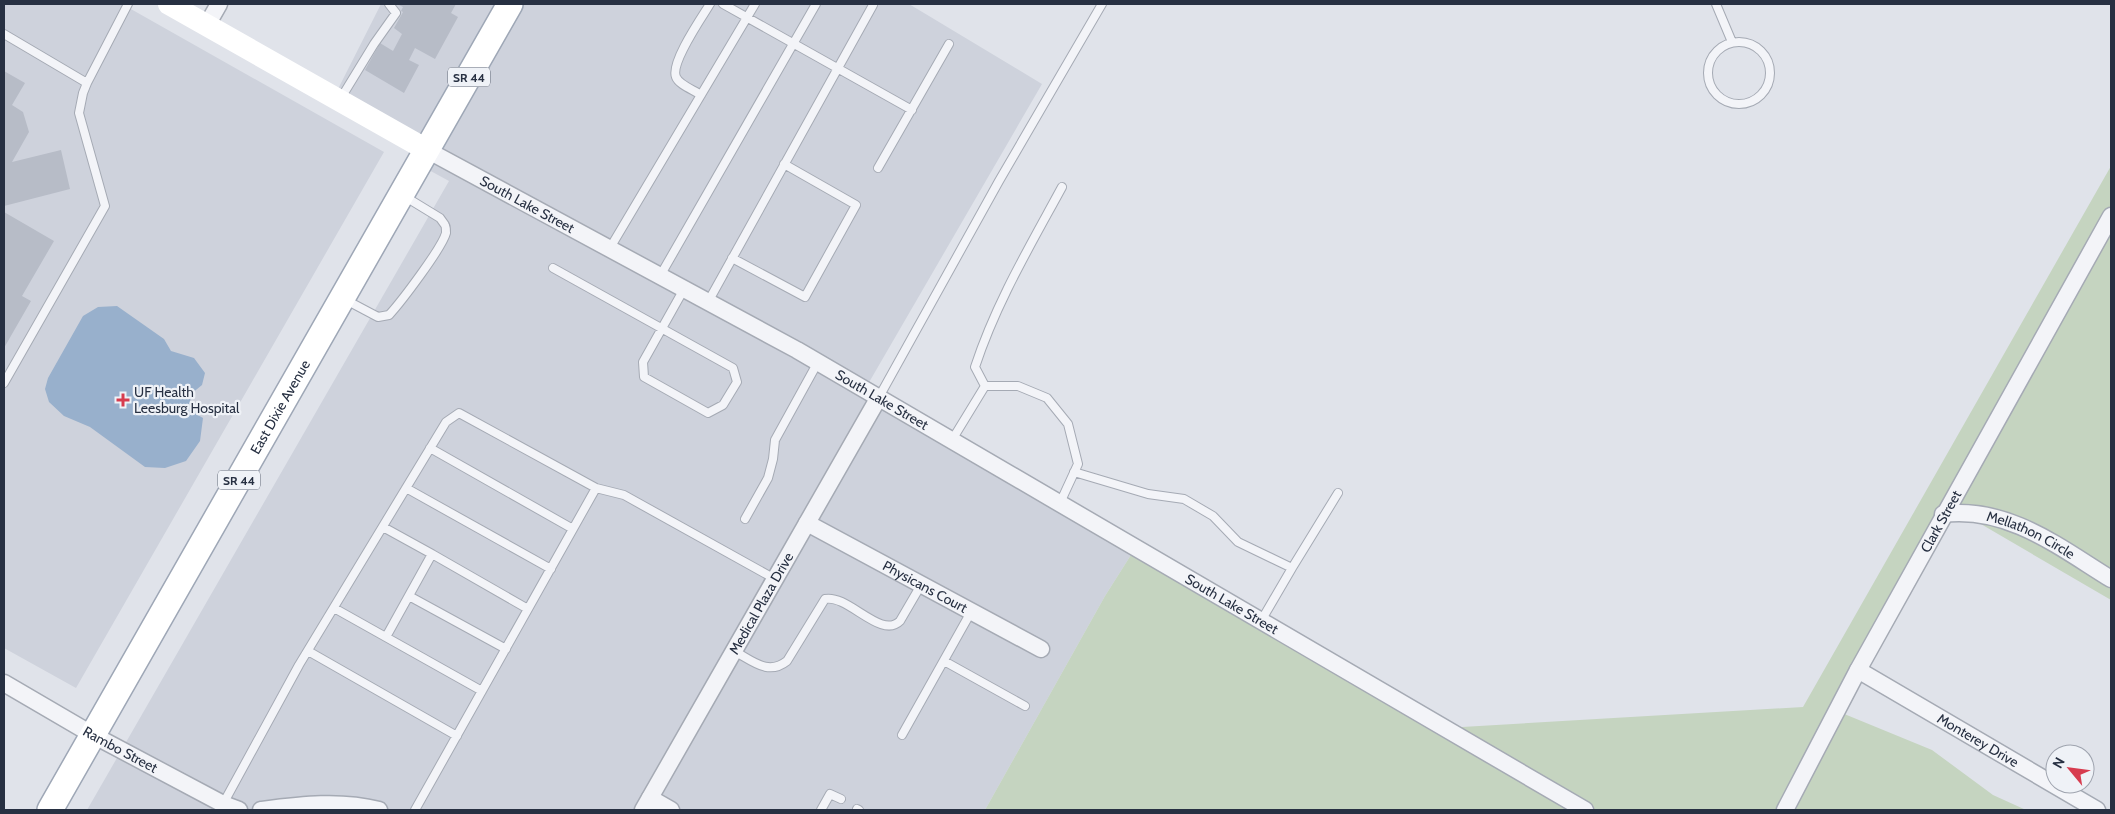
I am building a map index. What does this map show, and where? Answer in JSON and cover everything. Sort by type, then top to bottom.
[{"type":"main road","name":"East Dixie Avenue","points":[[50,810],[510,4]]},
{"type":"street","name":"South Lake Street","points":[[169,4],[427,150],[818,362],[1585,810]]},
{"type":"street","points":[[207,25],[219,4]]},
{"type":"street","name":"Clark Street","points":[[1786,810],[1858,670],[1943,514],[2111,216]]},
{"type":"street","name":"Medical Plaza Drive","points":[[647,804],[879,397]]},
{"type":"street","name":"Mellathon Circle","points":[[1943,514],[1977,512],[2020,525],[2111,579]]},
{"type":"street","name":"Physicans Court","points":[[807,523],[1041,650]]},
{"type":"street","name":"Monterey Drive","points":[[1858,670],[2097,810]]},
{"type":"street","name":"Rambo Street","points":[[4,683],[93,735],[223,804],[239,810]]},
{"type":"street","points":[[261,810],[316,804],[343,804],[379,810]]},
{"type":"street","points":[[647,804],[670,810]]},
{"type":"lane","points":[[4,383],[105,206],[79,113],[87,83],[128,4]]},
{"type":"lane","points":[[340,100],[374,44],[396,13],[388,4]]},
{"type":"lane","points":[[701,95],[677,79],[675,70],[683,50],[710,4]]},
{"type":"lane","points":[[723,4],[912,110]]},
{"type":"lane","points":[[610,248],[754,4]]},
{"type":"lane","points":[[660,276],[816,4]]},
{"type":"lane","points":[[879,397],[999,181],[1102,4]]},
{"type":"lane","points":[[1716,4],[1732,42]]},
{"type":"lane","points":[[708,302],[873,5]]},
{"type":"lane","points":[[4,34],[87,83]]},
{"type":"lane","points":[[1732,42],[1752,44],[1764,54],[1770,66],[1768,86],[1762,94],[1745,104],[1735,104],[1725,100],[1713,89],[1708,74],[1709,64],[1714,54],[1732,42]]},
{"type":"lane","points":[[878,168],[950,44]]},
{"type":"lane","points":[[732,258],[805,297],[856,205],[784,164]]},
{"type":"lane","points":[[984,386],[975,367],[985,337],[1015,272],[1062,187]]},
{"type":"lane","points":[[343,298],[378,317],[389,315],[399,305],[437,248],[446,232],[446,225],[440,218],[402,194]]},
{"type":"lane","points":[[553,268],[662,327],[733,368],[737,382],[723,405],[708,413],[644,377],[643,362],[662,327],[684,289]]},
{"type":"lane","points":[[745,519],[768,478],[775,440],[818,362]]},
{"type":"lane","points":[[952,440],[984,386]]},
{"type":"lane","points":[[984,386],[1018,386],[1047,398],[1068,424],[1078,464],[1060,503]]},
{"type":"lane","points":[[223,804],[308,651],[382,527],[446,422],[459,414],[596,488],[624,495],[775,579]]},
{"type":"lane","points":[[430,448],[573,529]]},
{"type":"lane","points":[[1074,472],[1148,494],[1184,499],[1213,516],[1238,542],[1292,568]]},
{"type":"lane","points":[[406,488],[551,569]]},
{"type":"lane","points":[[415,810],[596,488]]},
{"type":"lane","points":[[1261,621],[1338,493]]},
{"type":"lane","points":[[382,527],[528,609]]},
{"type":"lane","points":[[386,637],[432,554]]},
{"type":"lane","points":[[734,651],[765,667],[779,668],[787,661],[825,599],[832,598],[840,601],[890,627],[895,626],[900,621],[921,585]]},
{"type":"lane","points":[[409,596],[506,649]]},
{"type":"lane","points":[[334,608],[482,691]]},
{"type":"lane","points":[[902,735],[971,612]]},
{"type":"lane","points":[[308,651],[457,736]]},
{"type":"lane","points":[[944,661],[1024,706]]},
{"type":"lane","points":[[822,810],[830,794],[841,799]]},
{"type":"shaded area","name":"UF Health Leesburg Hospital","points":[[4,4],[122,4],[384,152],[76,688],[4,648]]},
{"type":"shaded area","points":[[381,4],[499,4],[423,137],[338,89]]},
{"type":"shaded area","points":[[521,4],[909,4],[1042,84],[864,391],[1136,547],[1105,596],[985,810],[87,810],[449,181],[427,169]]},
{"type":"green space","points":[[2111,166],[2111,600],[1950,506],[1837,711],[1932,750],[1993,795],[2026,810],[985,810],[1105,596],[1136,547],[1445,728],[1803,707]]},
{"type":"water","points":[[117,306],[164,339],[171,351],[194,358],[205,373],[202,385],[191,394],[189,410],[203,418],[200,441],[186,461],[165,468],[145,467],[90,427],[64,416],[49,402],[45,389],[48,378],[83,316],[98,307]]},
{"type":"building","points":[[397,4],[456,4],[451,13],[458,17],[435,59],[415,48],[409,60],[419,65],[404,93],[365,70],[380,43],[393,51],[402,34],[394,28],[403,12],[401,11],[403,7]]},
{"type":"building","points":[[4,71],[25,83],[12,105],[23,112],[29,132],[12,162],[61,150],[70,189],[4,206]]},
{"type":"building","points":[[4,212],[54,241],[22,296],[31,301],[4,348]]},
{"type":"place","name":"UF Health Leesburg Hospital","points":[[123,400]]}]
